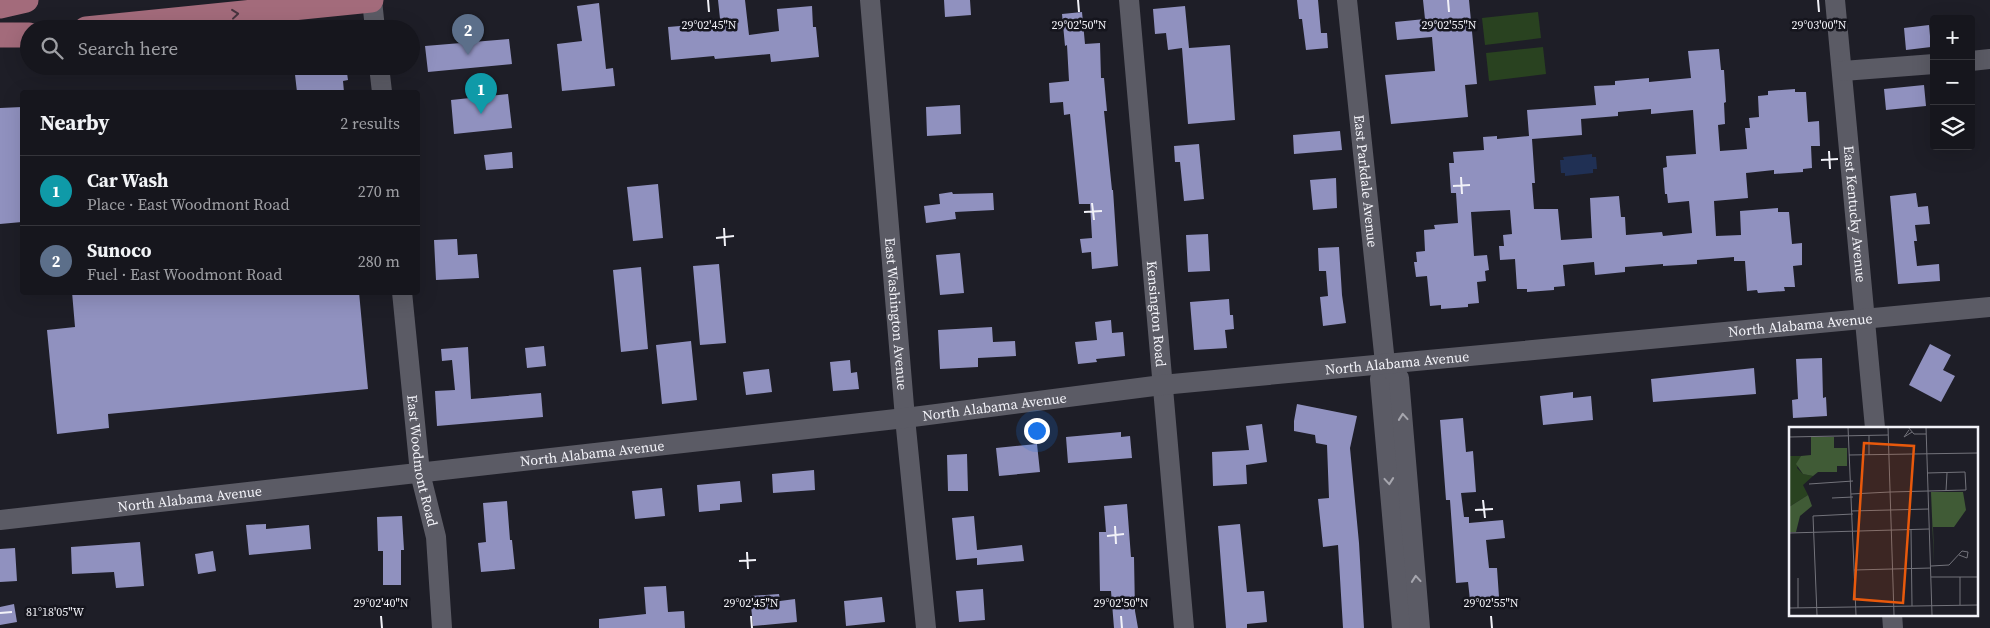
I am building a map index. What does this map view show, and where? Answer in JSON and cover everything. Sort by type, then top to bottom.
[{"type":"main road","points":[[0,6],[26,0]]},
{"type":"main road","points":[[174,20],[371,0]]},
{"type":"main road","points":[[0,34],[20,35]]},
{"type":"street","points":[[371,0],[374,20]]},
{"type":"street","name":"East Washington Avenue","points":[[870,0],[905,418],[926,628]]},
{"type":"street","name":"Kensington Road","points":[[1129,0],[1184,628]]},
{"type":"street","name":"East Parkdale Avenue","points":[[1347,0],[1385,363],[1380,379],[1402,628]]},
{"type":"street","name":"East Kentucky Avenue","points":[[1835,0],[1876,427]]},
{"type":"street","points":[[1975,61],[1990,59]]},
{"type":"street","points":[[1843,71],[1930,64]]},
{"type":"street","points":[[380,75],[382,90]]},
{"type":"street","name":"East Woodmont Road","points":[[402,295],[420,473],[436,538],[442,628]]},
{"type":"street","name":"North Alabama Avenue","points":[[0,520],[905,418],[1162,385],[1990,308]]},
{"type":"street","points":[[1385,363],[1399,378],[1420,628]]},
{"type":"green space","points":[[1538,12],[1541,38],[1485,45],[1482,18]]},
{"type":"green space","points":[[1543,47],[1546,74],[1489,81],[1486,53]]},
{"type":"water","points":[[1592,154],[1592,157],[1596,157],[1597,169],[1593,169],[1593,173],[1565,176],[1565,173],[1561,173],[1560,160],[1564,160],[1563,157]]},
{"type":"building","points":[[718,0],[745,0],[749,35],[779,31],[777,9],[812,6],[813,27],[816,27],[819,57],[771,62],[770,54],[715,59],[714,56],[671,60],[668,27],[692,25],[693,31],[721,28]]},
{"type":"building","points":[[944,0],[970,0],[971,15],[945,17]]},
{"type":"building","points":[[1297,0],[1318,0],[1321,33],[1327,33],[1328,48],[1306,50],[1302,19],[1299,19]]},
{"type":"building","points":[[1423,0],[1469,0],[1477,84],[1465,85],[1468,117],[1391,124],[1385,75],[1435,71],[1432,37],[1397,40],[1395,22],[1425,19]]},
{"type":"building","points":[[599,3],[606,69],[613,68],[615,86],[562,91],[557,44],[582,41],[577,6]]},
{"type":"building","points":[[1185,6],[1189,48],[1230,45],[1235,120],[1188,124],[1182,48],[1168,50],[1166,33],[1155,34],[1153,9]]},
{"type":"building","points":[[1082,12],[1085,44],[1100,43],[1101,78],[1104,78],[1107,111],[1104,111],[1113,190],[1118,266],[1092,269],[1091,252],[1082,253],[1080,239],[1092,238],[1090,204],[1079,204],[1070,114],[1064,115],[1063,102],[1050,103],[1049,83],[1069,81],[1067,45],[1065,46],[1062,14]]},
{"type":"building","points":[[1929,25],[1930,47],[1906,50],[1904,28]]},
{"type":"building","points":[[509,39],[512,64],[428,72],[425,46]]},
{"type":"building","points":[[1719,49],[1721,70],[1724,70],[1726,102],[1724,103],[1725,124],[1718,125],[1720,151],[1747,149],[1745,128],[1750,128],[1749,118],[1759,117],[1758,96],[1768,95],[1768,91],[1795,89],[1795,92],[1806,92],[1808,122],[1819,121],[1820,146],[1811,146],[1812,168],[1803,169],[1803,172],[1774,174],[1774,170],[1746,173],[1748,198],[1714,201],[1716,236],[1741,235],[1740,211],[1778,208],[1778,212],[1789,212],[1792,244],[1802,243],[1802,265],[1793,266],[1795,287],[1784,287],[1785,291],[1758,293],[1757,290],[1747,291],[1745,261],[1734,261],[1734,257],[1697,260],[1697,264],[1625,267],[1625,272],[1595,275],[1594,262],[1563,265],[1565,286],[1554,287],[1554,290],[1527,292],[1527,289],[1517,289],[1515,259],[1500,260],[1499,246],[1504,246],[1503,235],[1512,234],[1510,210],[1471,212],[1474,256],[1487,255],[1489,270],[1485,271],[1486,281],[1477,282],[1479,303],[1468,304],[1468,307],[1441,309],[1441,305],[1430,306],[1427,276],[1416,277],[1414,262],[1417,262],[1416,252],[1425,251],[1424,230],[1435,229],[1434,225],[1458,223],[1456,193],[1451,193],[1449,163],[1454,163],[1453,152],[1484,150],[1483,137],[1497,136],[1497,139],[1529,136],[1527,110],[1596,105],[1594,86],[1615,85],[1615,81],[1649,78],[1649,82],[1691,78],[1688,51]],"holes":[[[1651,109],[1651,114],[1693,110],[1696,154],[1666,156],[1667,167],[1663,168],[1665,194],[1667,194],[1668,203],[1689,201],[1692,233],[1663,236],[1662,232],[1626,235],[1625,217],[1621,217],[1619,196],[1590,198],[1592,238],[1561,240],[1558,209],[1534,209],[1532,183],[1535,183],[1532,139],[1582,135],[1581,119],[1618,116],[1618,112]]]},
{"type":"building","points":[[295,75],[347,75],[348,80],[343,81],[344,90],[297,90]]},
{"type":"building","points":[[1924,85],[1926,106],[1886,110],[1884,89]]},
{"type":"building","points":[[508,94],[512,128],[454,134],[451,100]]},
{"type":"building","points":[[960,105],[961,134],[927,136],[926,107]]},
{"type":"building","points":[[20,107],[20,222],[0,224],[0,108]]},
{"type":"building","points":[[1340,131],[1342,150],[1294,154],[1293,135]]},
{"type":"building","points":[[1199,144],[1204,199],[1184,201],[1180,162],[1175,162],[1174,146]]},
{"type":"building","points":[[512,152],[513,168],[486,170],[484,155]]},
{"type":"building","points":[[1336,178],[1337,208],[1313,210],[1310,180]]},
{"type":"building","points":[[658,184],[663,238],[633,241],[627,187]]},
{"type":"building","points":[[952,192],[953,194],[993,193],[994,210],[955,212],[956,219],[926,223],[924,206],[940,204],[939,194]]},
{"type":"building","points":[[1916,193],[1918,207],[1928,206],[1930,224],[1915,225],[1917,241],[1914,241],[1917,266],[1939,264],[1940,281],[1898,284],[1890,196]]},
{"type":"building","points":[[1208,234],[1210,271],[1188,272],[1186,235]]},
{"type":"building","points":[[457,239],[458,255],[477,254],[479,278],[436,280],[434,240]]},
{"type":"building","points":[[1339,247],[1346,323],[1323,326],[1320,297],[1328,296],[1326,271],[1319,271],[1318,248]]},
{"type":"building","points":[[960,253],[964,293],[940,295],[936,255]]},
{"type":"building","points":[[719,264],[726,343],[700,345],[693,266]]},
{"type":"building","points":[[641,267],[648,349],[621,352],[613,270]]},
{"type":"building","points":[[72,295],[359,295],[368,389],[108,414],[109,428],[57,434],[47,330],[75,327]]},
{"type":"building","points":[[1229,299],[1230,315],[1233,315],[1234,329],[1225,330],[1227,348],[1194,350],[1190,302]]},
{"type":"building","points":[[1111,320],[1112,333],[1123,332],[1125,356],[1096,359],[1097,362],[1078,364],[1075,342],[1097,340],[1095,322]]},
{"type":"building","points":[[992,327],[993,342],[1015,341],[1016,356],[978,358],[978,367],[940,369],[938,330]]},
{"type":"building","points":[[691,341],[697,400],[662,404],[656,345]]},
{"type":"building","points":[[1930,344],[1951,355],[1943,370],[1955,376],[1941,402],[1909,385]]},
{"type":"building","points":[[544,346],[546,366],[527,368],[525,348]]},
{"type":"building","points":[[468,347],[471,399],[541,393],[543,417],[437,426],[435,391],[455,390],[452,360],[442,361],[441,349]]},
{"type":"building","points":[[1822,358],[1823,398],[1826,397],[1827,416],[1793,418],[1792,400],[1798,399],[1796,359]]},
{"type":"building","points":[[850,360],[851,373],[857,372],[859,389],[833,391],[830,362]]},
{"type":"building","points":[[1754,368],[1756,394],[1653,402],[1651,379]]},
{"type":"building","points":[[769,369],[772,392],[746,395],[743,372]]},
{"type":"building","points":[[1573,392],[1573,398],[1591,396],[1593,420],[1543,425],[1540,396]]},
{"type":"building","points":[[1297,404],[1357,416],[1350,448],[1359,543],[1364,628],[1343,628],[1338,545],[1323,547],[1318,499],[1329,498],[1327,445],[1316,443],[1315,435],[1294,431]]},
{"type":"building","points":[[1463,418],[1466,452],[1473,451],[1476,492],[1461,493],[1464,517],[1469,517],[1469,523],[1503,520],[1505,538],[1486,540],[1489,568],[1497,568],[1499,597],[1470,600],[1468,582],[1456,583],[1450,500],[1446,500],[1440,420]]},
{"type":"building","points":[[1262,424],[1267,462],[1246,465],[1247,484],[1213,486],[1212,452],[1249,450],[1246,426]]},
{"type":"building","points":[[1121,432],[1121,437],[1130,436],[1132,458],[1068,463],[1066,437]]},
{"type":"building","points":[[1037,444],[1040,472],[999,476],[996,448]]},
{"type":"building","points":[[967,454],[968,491],[948,491],[947,455]]},
{"type":"building","points":[[814,470],[815,490],[773,493],[772,474]]},
{"type":"building","points":[[740,481],[742,502],[720,504],[720,510],[699,512],[697,485]]},
{"type":"building","points":[[662,488],[665,516],[635,519],[632,491]]},
{"type":"building","points":[[507,501],[510,540],[512,540],[515,569],[481,572],[478,543],[486,542],[483,503]]},
{"type":"building","points":[[1127,504],[1131,557],[1134,557],[1135,611],[1138,628],[1114,628],[1111,591],[1100,591],[1099,532],[1106,532],[1104,506]]},
{"type":"building","points":[[402,516],[404,550],[401,550],[401,585],[383,585],[383,551],[378,551],[377,517]]},
{"type":"building","points":[[974,516],[977,550],[1022,545],[1024,561],[977,565],[977,558],[956,560],[952,518]]},
{"type":"building","points":[[266,524],[266,529],[309,525],[311,549],[249,555],[246,525]]},
{"type":"building","points":[[1240,524],[1247,592],[1264,591],[1267,622],[1247,624],[1247,628],[1226,628],[1218,526]]},
{"type":"building","points":[[140,542],[144,586],[116,588],[114,572],[72,574],[71,547]]},
{"type":"building","points":[[15,548],[17,581],[0,582],[0,549]]},
{"type":"building","points":[[213,551],[216,571],[198,574],[195,554]]},
{"type":"building","points":[[666,586],[668,612],[684,611],[685,628],[599,628],[599,619],[646,614],[644,587]]},
{"type":"building","points":[[983,589],[985,620],[959,622],[956,591]]},
{"type":"building","points":[[779,594],[780,601],[795,599],[797,622],[753,626],[750,596]]},
{"type":"building","points":[[882,597],[885,622],[846,626],[844,601]]},
{"type":"building","points":[[14,604],[17,622],[0,625],[0,607]]},
{"type":"place","name":"Sunoco","points":[[468,55]]},
{"type":"place","name":"Car Wash","points":[[481,114]]}]
